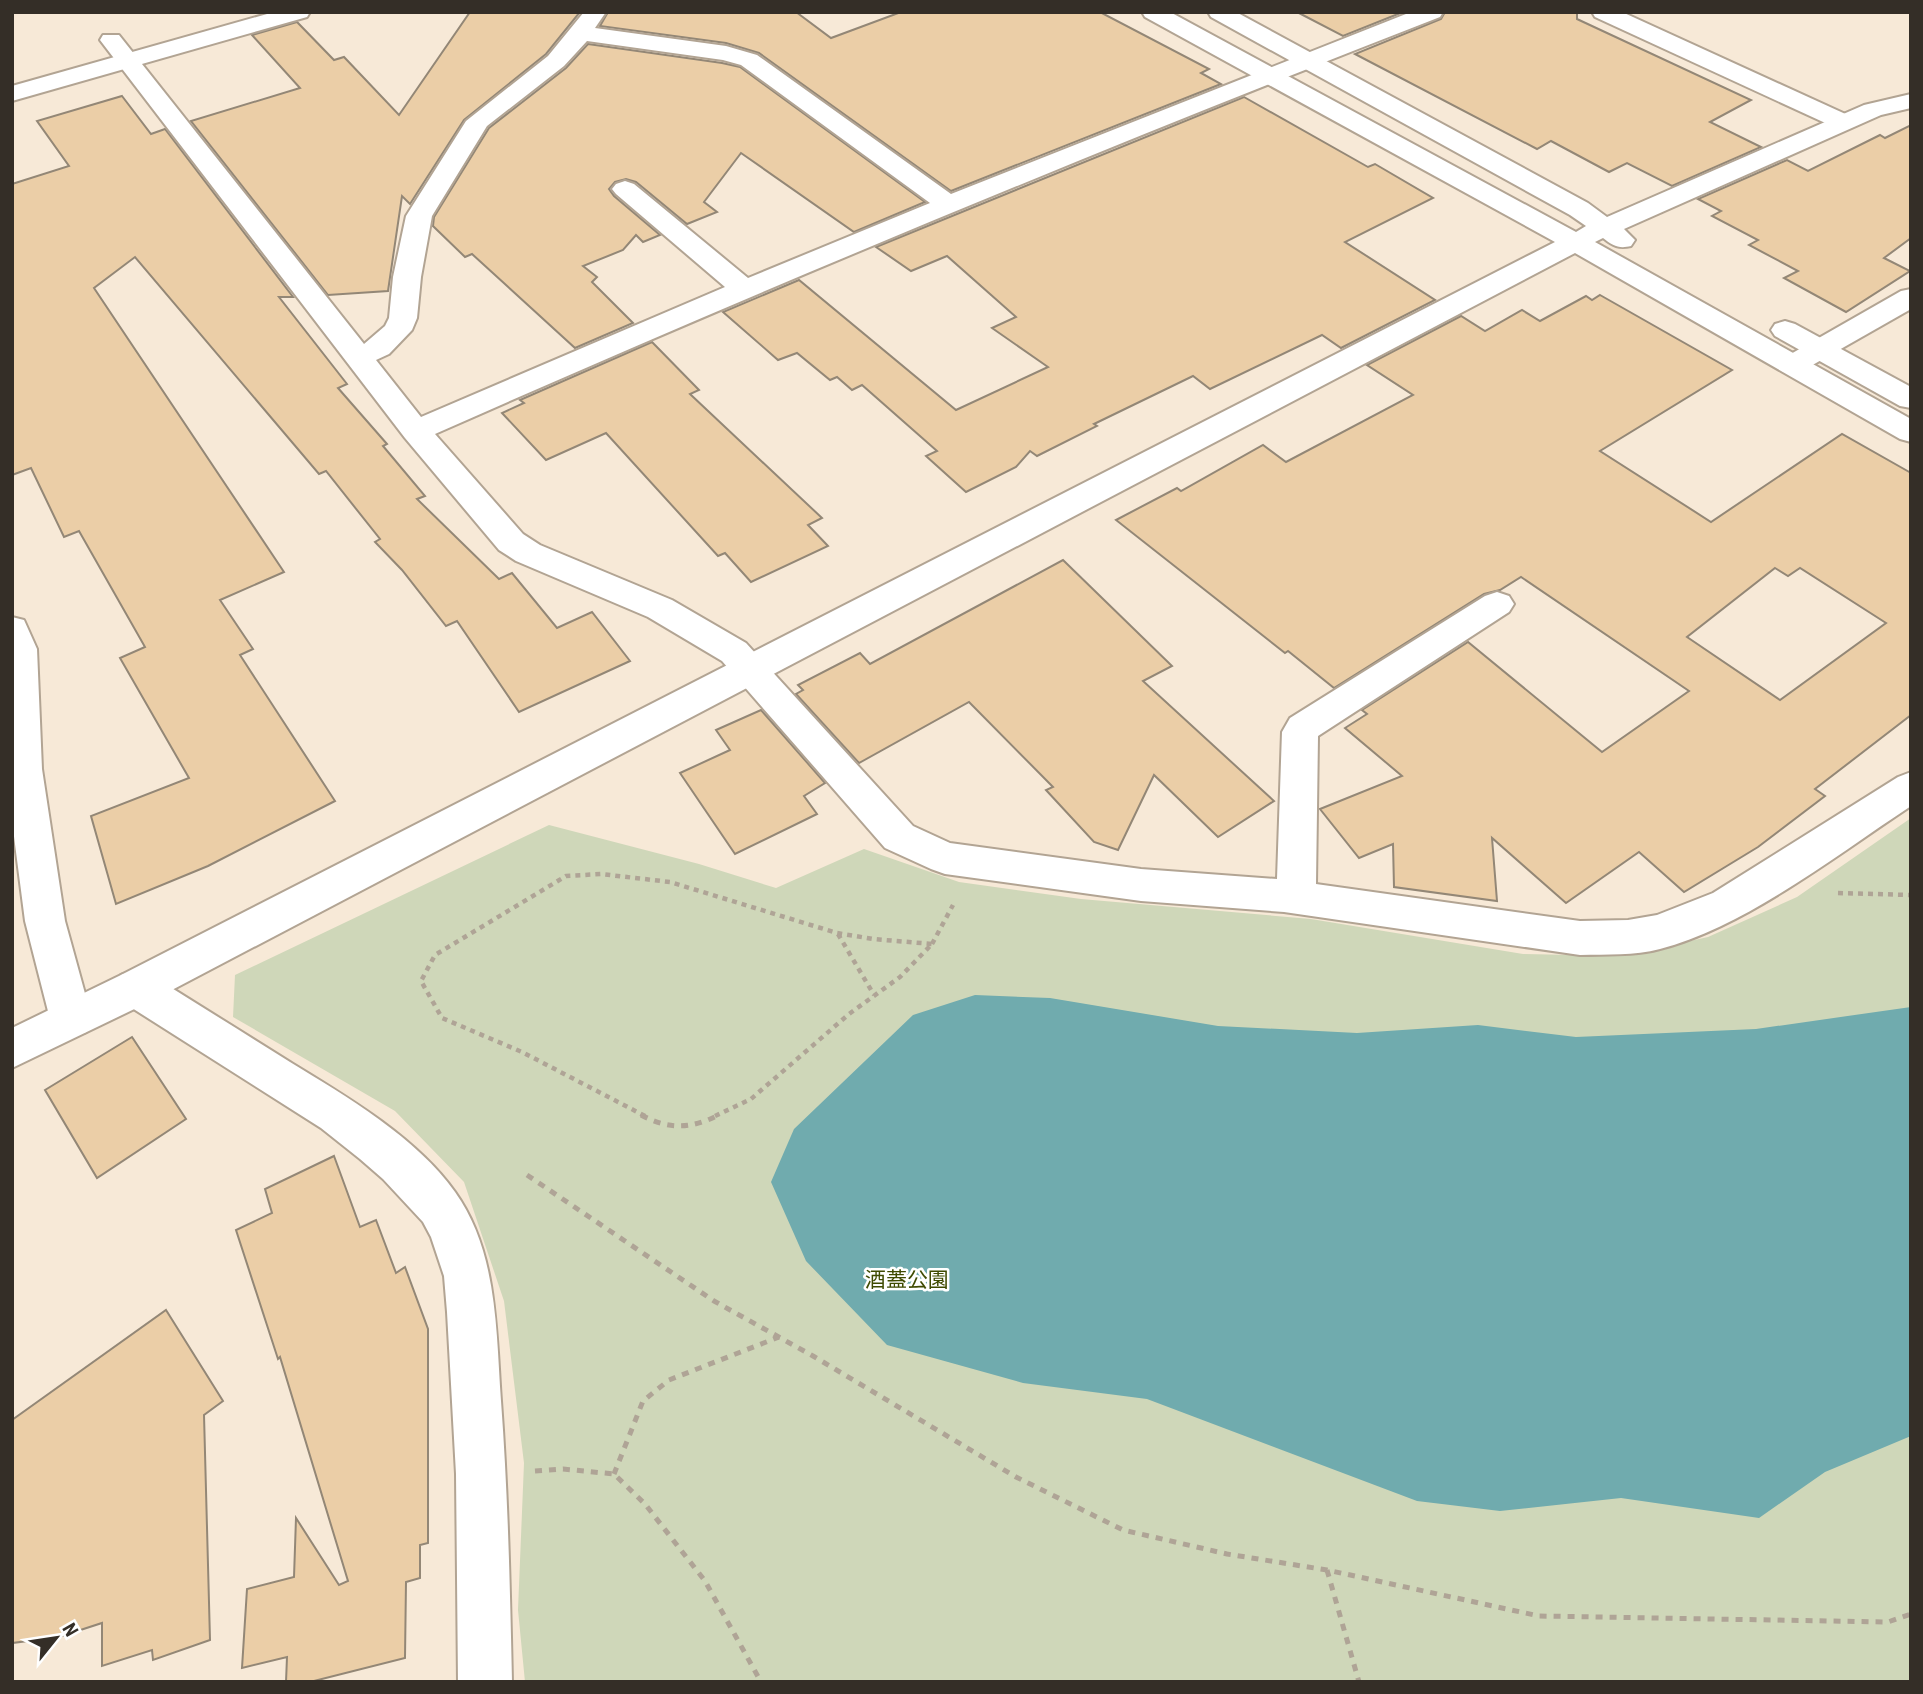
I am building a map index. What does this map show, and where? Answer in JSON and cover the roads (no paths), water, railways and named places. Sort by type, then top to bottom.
[{"type":"street","points":[[12,94],[114,45],[299,12]]},
{"type":"street","points":[[1153,12],[1575,242],[1911,432]]},
{"type":"street","points":[[1219,12],[1579,209],[1639,251],[1687,277]]},
{"type":"street","points":[[416,431],[950,205],[1432,12]]},
{"type":"street","points":[[1603,12],[1843,122]]},
{"type":"street","points":[[358,358],[379,348],[398,330],[403,318],[407,277],[419,216],[478,121],[547,69],[588,23],[749,60],[950,205]]},
{"type":"street","points":[[114,45],[416,431],[511,542],[528,553],[694,626],[734,652],[899,837],[945,858],[1141,885],[1296,898],[1580,938],[1628,937],[1660,932],[1727,905],[1911,787]]},
{"type":"street","points":[[12,1049],[136,988],[1605,227],[1843,122],[1873,110],[1911,101]]},
{"type":"street","points":[[625,189],[745,290]]},
{"type":"street","points":[[1792,365],[1911,297]]},
{"type":"street","points":[[1759,316],[1911,399]]},
{"type":"street","points":[[1296,898],[1300,732],[1497,604]]},
{"type":"street","points":[[12,629],[20,649],[24,769],[45,921],[71,1019]]},
{"type":"street","points":[[136,988],[336,1114],[400,1164],[439,1207],[460,1250],[467,1276],[481,1474],[485,1682]]},
{"type":"water","points":[[975,995],[1050,998],[1218,1026],[1357,1033],[1478,1025],[1576,1037],[1756,1029],[1911,1007],[1911,1436],[1825,1472],[1759,1518],[1621,1498],[1500,1511],[1417,1501],[1147,1399],[1023,1383],[887,1345],[806,1261],[771,1182],[794,1129],[913,1015]]},
{"type":"park label","name":"酒蓋公園","points":[[907,1280]]}]
